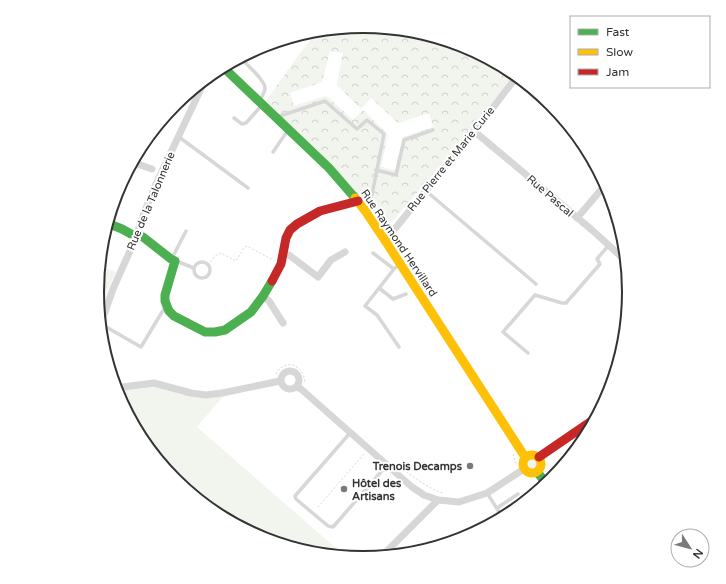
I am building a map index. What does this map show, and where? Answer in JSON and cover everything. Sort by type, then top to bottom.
[{"type":"street","name":"Rue Raymond Hervillard","points":[[228,72],[329,168],[358,201],[385,241],[397,266],[526,457]]},
{"type":"street","name":"Rue Pierre et Marie Curie","points":[[385,241],[399,228],[419,201],[425,190],[513,81]]},
{"type":"street","name":"Rue de la Talonnerie","points":[[105,312],[113,289],[137,235],[142,218],[156,184],[200,91]]},
{"type":"street","name":"Rue Pascal","points":[[474,131],[592,230],[620,256]]},
{"type":"street","points":[[138,164],[152,169]]},
{"type":"street","points":[[577,218],[601,190]]},
{"type":"street","points":[[113,225],[131,234],[143,237],[173,260],[165,295],[166,306],[169,311],[174,316],[205,332],[216,332],[225,330],[251,312],[257,305],[281,264],[286,238],[290,230],[320,210],[358,201]]},
{"type":"street","points":[[284,254],[289,255],[318,277],[331,260],[345,252]]},
{"type":"street","points":[[263,296],[283,323]]},
{"type":"street","points":[[285,372],[295,372],[299,377],[297,387],[290,390],[284,387],[280,381],[282,374],[285,372]]},
{"type":"street","points":[[123,387],[154,383],[191,393],[206,395],[280,381]]},
{"type":"street","points":[[297,387],[412,487],[424,495],[438,500],[459,502],[487,493],[520,468],[526,457],[531,455],[539,457],[585,426]]},
{"type":"street","points":[[520,468],[531,473],[537,472],[542,465],[539,457]]},
{"type":"street","points":[[537,472],[542,479]]},
{"type":"street","points":[[388,550],[438,500]]},
{"type":"lane","points":[[234,118],[242,124],[246,123],[261,102],[265,88],[264,82],[245,62]]},
{"type":"lane","points":[[276,117],[325,101],[357,129],[367,120],[384,134],[370,205],[366,212]]},
{"type":"lane","points":[[273,152],[289,129]]},
{"type":"lane","points":[[376,170],[396,175],[404,140],[433,130]]},
{"type":"lane","points":[[179,137],[248,188]]},
{"type":"lane","points":[[425,190],[536,284]]},
{"type":"lane","points":[[186,231],[173,260],[194,268]]},
{"type":"lane","points":[[528,353],[502,332],[535,295],[566,303],[600,264],[597,259],[608,246]]},
{"type":"lane","points":[[373,253],[397,266],[365,306],[377,315],[399,347]]},
{"type":"lane","points":[[205,263],[208,265],[210,272],[207,277],[201,278],[196,276],[194,268],[197,264],[205,263]]},
{"type":"lane","points":[[379,288],[393,299],[406,294]]},
{"type":"lane","points":[[106,328],[141,347],[166,306]]},
{"type":"lane","points":[[350,433],[295,496],[296,499],[328,526],[333,527],[387,465]]},
{"type":"lane","points":[[487,493],[499,512]]},
{"type":"lane","points":[[497,508],[518,494]]},
{"type":"path","points":[[208,265],[215,256],[221,253],[236,261],[244,248],[247,246],[281,264]]},
{"type":"path","points":[[104,287],[113,289]]},
{"type":"path","points":[[274,376],[282,367],[292,365],[302,371],[306,385]]},
{"type":"path","points":[[318,507],[368,449]]},
{"type":"path","points":[[513,453],[516,464],[520,468]]},
{"type":"path","points":[[396,463],[435,491],[446,494]]},
{"type":"green space","points":[[363,33],[397,35],[430,42],[462,53],[478,60],[510,79],[485,114],[384,231],[372,209],[266,101],[312,38],[329,35]],"holes":[[[330,51],[343,53],[337,84],[361,109],[371,98],[399,123],[429,113],[433,127],[403,137],[395,170],[381,167],[388,135],[363,110],[353,120],[325,96],[294,106],[290,93],[322,82]]]},
{"type":"green space","points":[[105,268],[116,272],[104,297]]},
{"type":"green space","points":[[155,384],[195,397],[226,393],[197,427],[338,550],[296,542],[264,531],[233,516],[205,497],[192,487],[168,463],[158,450],[139,421],[124,391]]},
{"type":"green space","points":[[533,459],[538,464],[533,469],[528,464]]},
{"type":"traffic: fast","points":[[228,72],[329,168],[355,198]]},
{"type":"traffic: fast","points":[[113,225],[131,234],[143,237],[175,261],[165,295],[165,301],[169,311],[174,316],[205,332],[225,330],[251,312],[272,281]]},
{"type":"traffic: fast","points":[[537,472],[542,479]]},
{"type":"traffic: slow","points":[[355,198],[388,245],[525,457]]},
{"type":"traffic: slow","points":[[528,455],[536,455],[541,460],[541,464],[539,471],[536,473],[528,473],[523,468],[523,460],[528,455]]},
{"type":"traffic: jam","points":[[272,281],[281,264],[286,238],[290,230],[297,224],[320,211],[358,201]]},
{"type":"traffic: jam","points":[[539,457],[585,426]]},
{"type":"place","name":"Trenois Decamps","points":[[470,466]]},
{"type":"place","name":"Hôtel des Artisans","points":[[344,489]]}]
